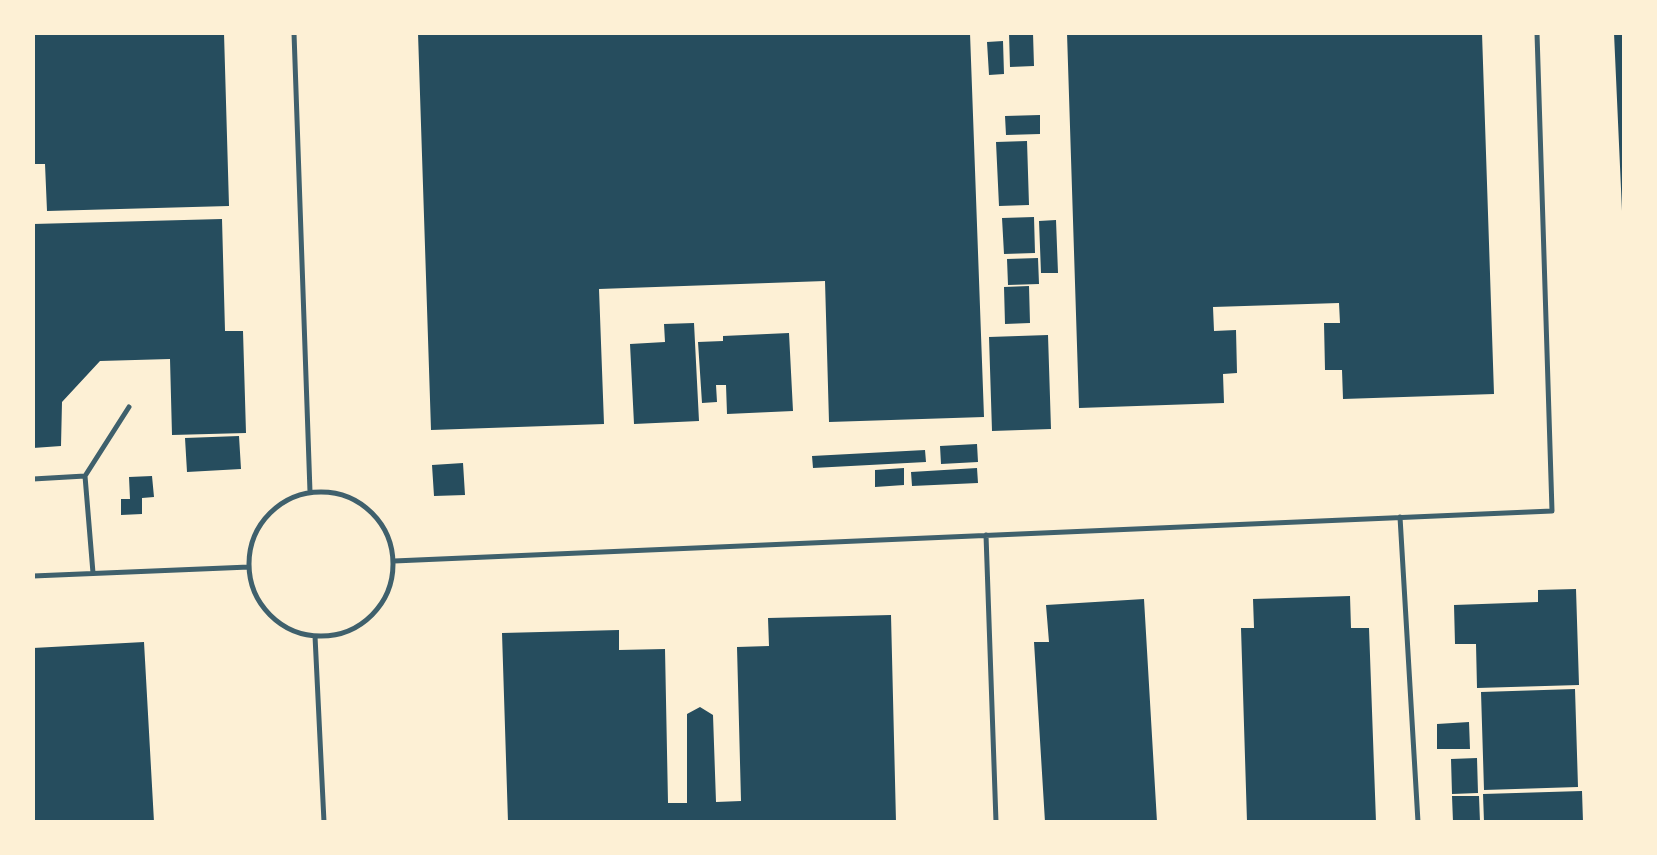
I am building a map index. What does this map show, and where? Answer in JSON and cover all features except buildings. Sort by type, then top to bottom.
[{"type":"lane","points":[[293,33],[310,492]]},
{"type":"lane","points":[[394,561],[1552,511],[1537,33]]},
{"type":"lane","points":[[93,573],[85,476],[129,407]]},
{"type":"lane","points":[[33,479],[85,476]]},
{"type":"lane","points":[[327,491],[360,502],[384,527],[394,561],[387,595],[377,610],[365,622],[349,631],[333,635],[315,636],[282,625],[269,614],[259,600],[252,584],[249,566],[256,533],[265,518],[293,497],[310,492],[327,491]]},
{"type":"lane","points":[[1400,517],[1418,822]]},
{"type":"lane","points":[[986,535],[996,822]]},
{"type":"lane","points":[[33,576],[249,566]]},
{"type":"lane","points":[[315,636],[324,822]]}]
